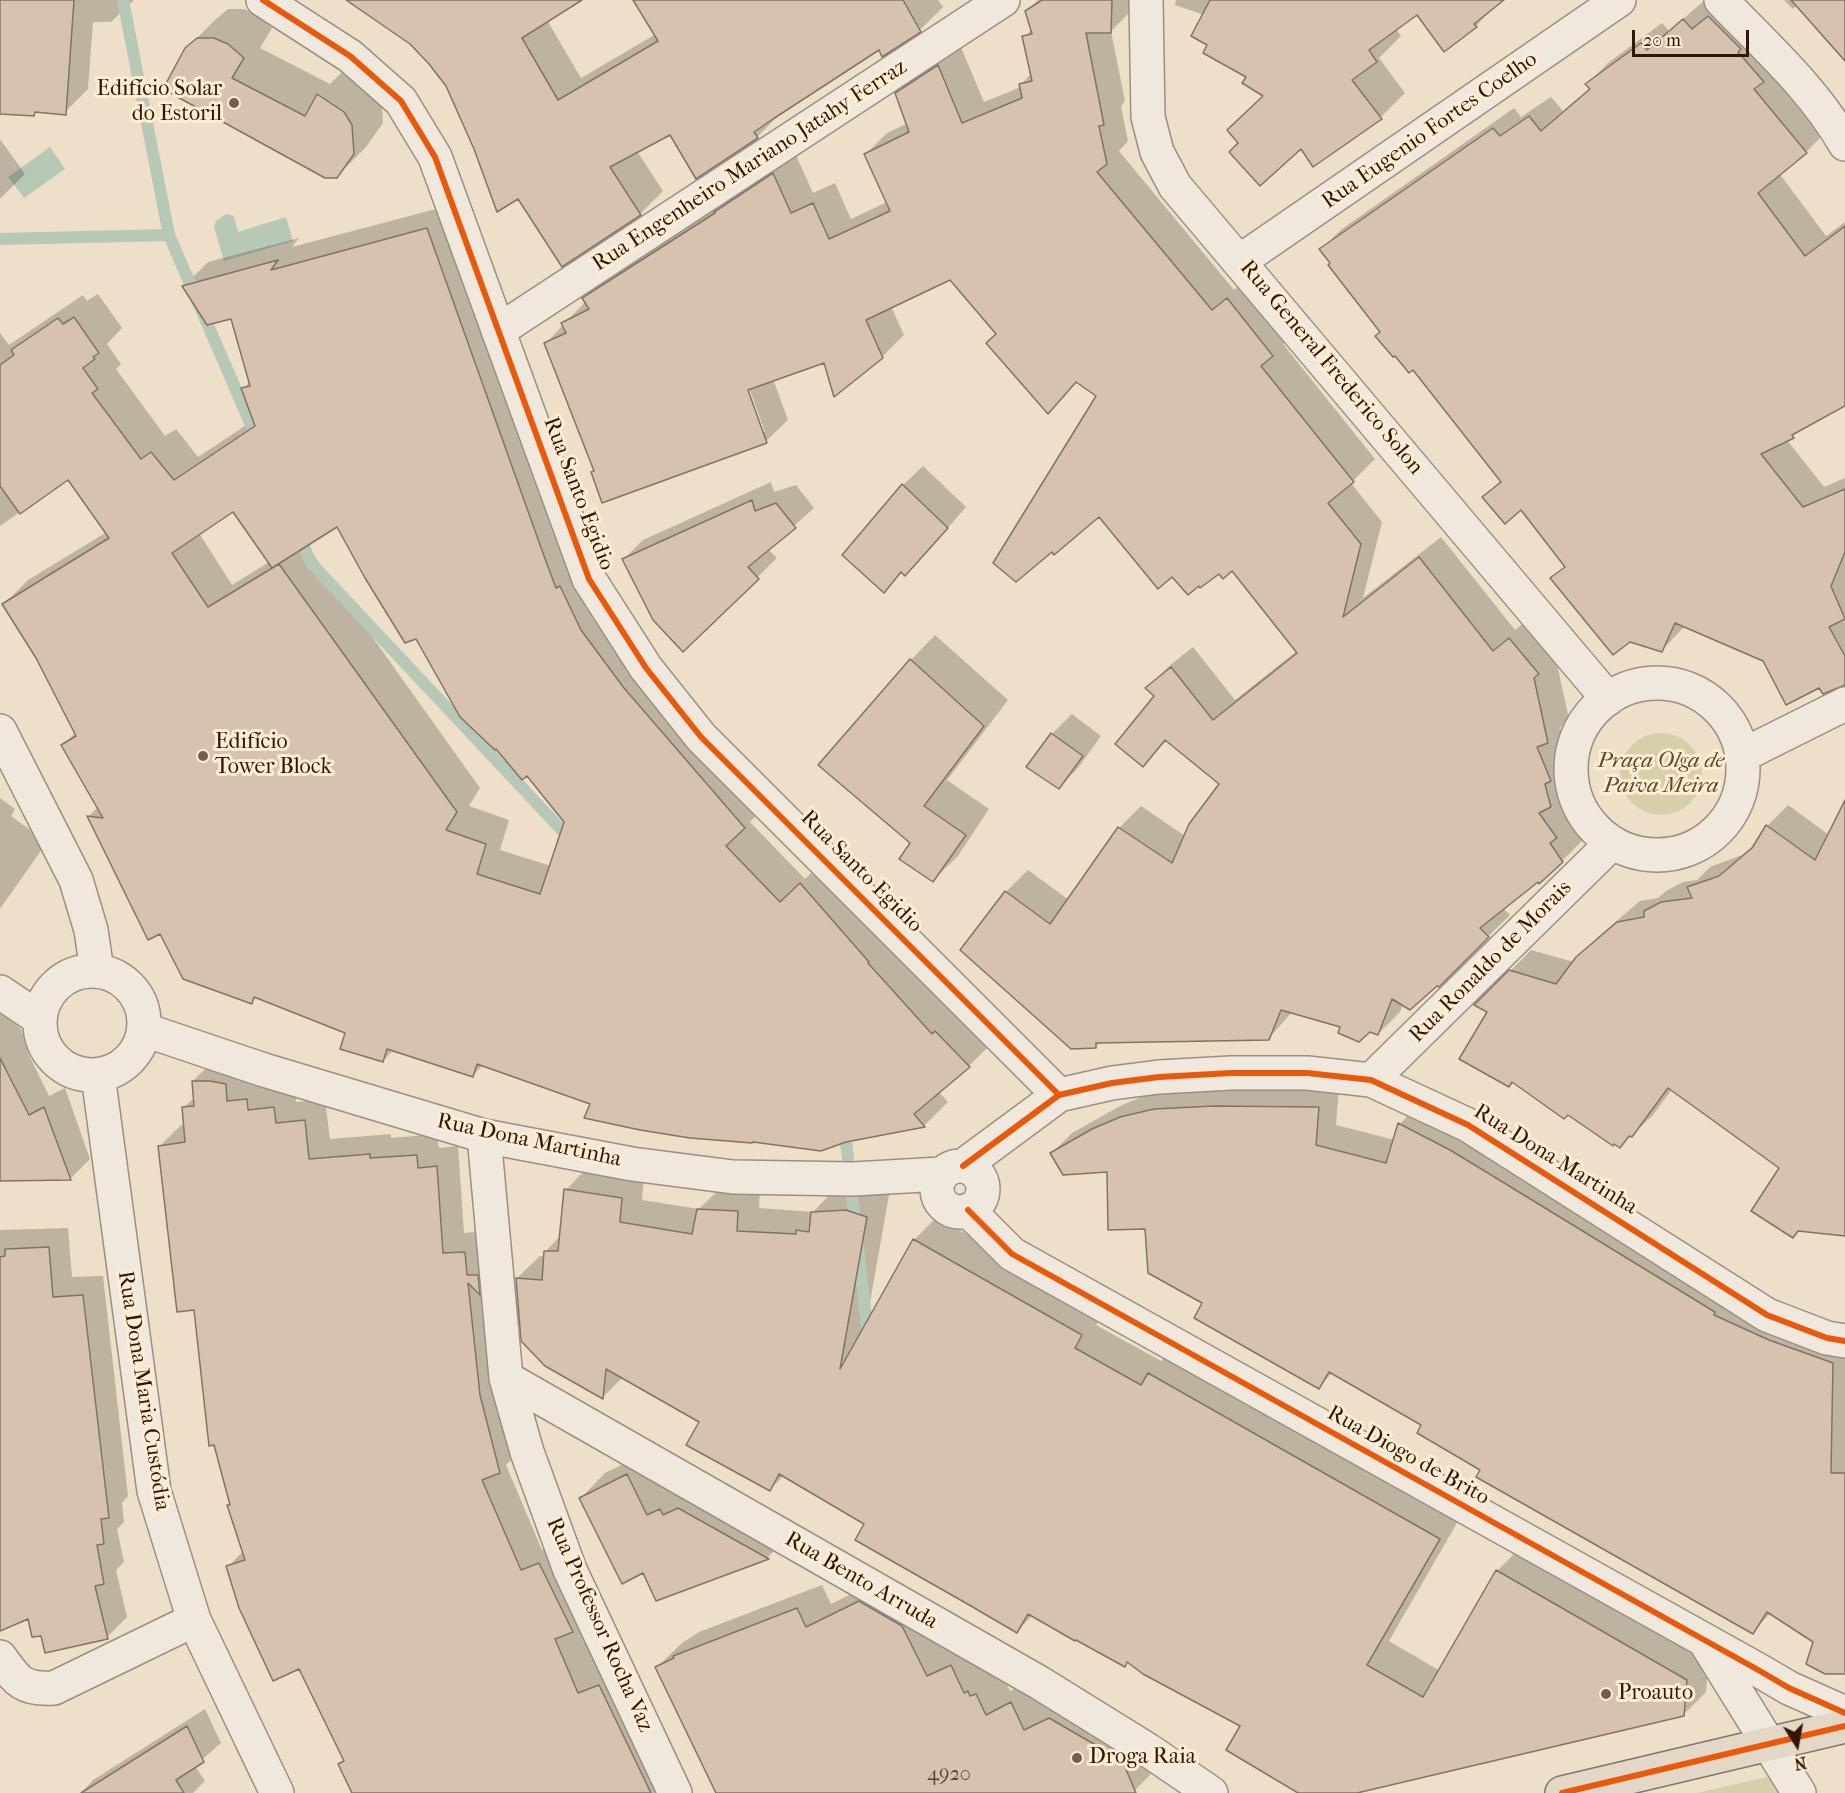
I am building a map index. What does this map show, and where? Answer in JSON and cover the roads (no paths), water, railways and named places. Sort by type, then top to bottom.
[{"type":"main road","points":[[1562,1793],[1625,1785],[1767,1744],[1845,1726]]},
{"type":"street","name":"Rua Santo Egidio","points":[[263,0],[350,56],[401,100],[435,157],[589,579],[646,668],[701,737],[1059,1095]]},
{"type":"street","name":"Rua Engenheiro Mariano Jatahy Ferraz","points":[[498,331],[1003,0]]},
{"type":"street","name":"Rua General Frederico Solon","points":[[1146,0],[1148,117],[1157,152],[1175,186],[1608,699]]},
{"type":"street","name":"Rua Eugenio Fortes Coelho","points":[[1240,261],[1619,0]]},
{"type":"street","points":[[1721,0],[1802,84],[1845,144]]},
{"type":"street","points":[[1643,683],[1677,685],[1707,698],[1730,723],[1743,755],[1742,787],[1728,817],[1705,840],[1675,853],[1642,854],[1611,843],[1590,823],[1575,798],[1570,769],[1575,740],[1589,714],[1608,699],[1643,683]]},
{"type":"street","points":[[1743,755],[1845,704]]},
{"type":"street","points":[[0,731],[76,880],[91,930],[97,971]]},
{"type":"street","name":"Rua Ronaldo de Morais","points":[[1371,1080],[1611,843]]},
{"type":"street","points":[[97,971],[117,977],[134,990],[143,1009],[145,1030],[140,1047],[130,1061],[115,1070],[98,1075],[83,1075],[68,1070],[46,1049],[41,1035],[40,1019],[44,1003],[65,979],[80,973],[97,971]]},
{"type":"street","points":[[0,992],[40,1019]]},
{"type":"street","name":"Rua Dona Martinha","points":[[145,1030],[264,1070],[484,1136],[632,1164],[733,1178],[853,1179],[962,1187]]},
{"type":"street","name":"Rua Dona Martinha","points":[[1059,1095],[1112,1083],[1159,1077],[1231,1073],[1307,1073],[1371,1080],[1468,1125],[1767,1315],[1827,1338],[1845,1341]]},
{"type":"street","name":"Rua Dona Maria Custódia","points":[[98,1075],[154,1491],[194,1620],[277,1793]]},
{"type":"street","points":[[962,1187],[1059,1095]]},
{"type":"street","name":"Rua Professor Rocha Vaz","points":[[484,1136],[506,1378],[527,1452],[570,1570],[675,1793]]},
{"type":"street","name":"Rua Diogo de Brito","points":[[962,1187],[1012,1254],[1789,1688],[1845,1713]]},
{"type":"street","name":"Rua Bento Arruda","points":[[506,1378],[1040,1683],[1148,1750],[1211,1793]]},
{"type":"street","points":[[0,1657],[16,1679],[25,1686],[42,1689],[54,1688],[194,1620]]},
{"type":"street","points":[[1706,1641],[1799,1793]]},
{"type":"waterway","points":[[123,0],[169,235],[258,441]]},
{"type":"waterway","points":[[0,239],[169,235]]},
{"type":"waterway","points":[[298,534],[311,563],[573,842]]},
{"type":"waterway","points":[[841,1129],[845,1133],[856,1229]]},
{"type":"waterway","points":[[858,1246],[868,1336]]},
{"type":"place","name":"Edifício Solar do Estoril","points":[[234,103]]},
{"type":"place","name":"Edifício Tower Block","points":[[203,756]]},
{"type":"place","name":"Proauto","points":[[1606,1694]]},
{"type":"place","name":"Droga Raia","points":[[1077,1758]]},
{"type":"park label","name":"Praça Olga de Paiva Meira","points":[[1661,774]]}]
